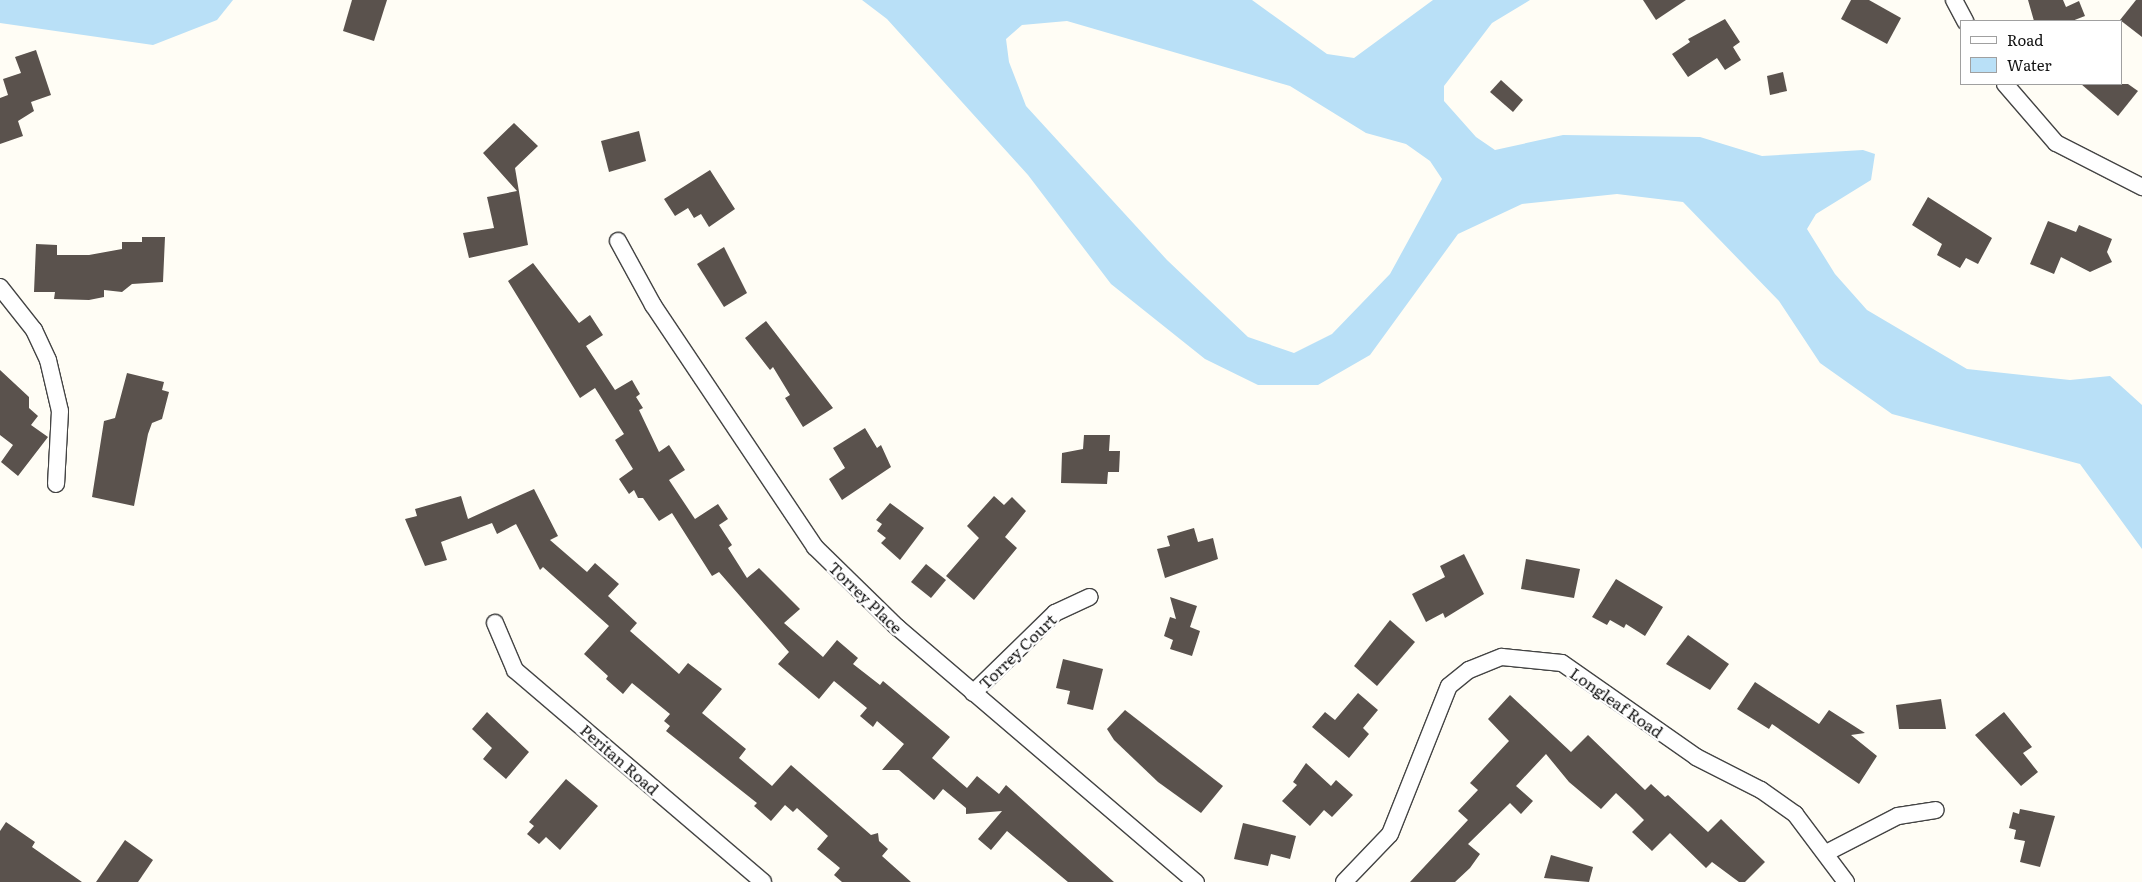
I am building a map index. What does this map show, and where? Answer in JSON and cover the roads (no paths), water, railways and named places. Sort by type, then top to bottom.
[{"type":"street","points":[[1954,0],[1964,20]]},
{"type":"street","points":[[2006,85],[2056,143],[2142,188]]},
{"type":"street","name":"Torrey Place","points":[[618,241],[653,305],[815,547],[973,693],[1196,882]]},
{"type":"street","points":[[0,287],[34,330],[51,368],[60,411],[56,484]]},
{"type":"street","name":"Torrey Court","points":[[973,693],[1055,613],[1090,597]]},
{"type":"street","name":"Peritan Road","points":[[496,623],[515,670],[763,882]]},
{"type":"street","name":"Longleaf Road","points":[[1344,882],[1390,834],[1449,686],[1469,670],[1502,656],[1562,663],[1696,756],[1782,804],[1826,853],[1846,882]]},
{"type":"street","points":[[1826,853],[1898,816],[1936,810]]},
{"type":"water","points":[[0,0],[233,0],[217,20],[153,45],[0,23]]},
{"type":"water","points":[[862,0],[1252,0],[1327,54],[1354,58],[1433,0],[1530,0],[1492,23],[1444,86],[1444,101],[1476,137],[1495,150],[1563,135],[1700,137],[1762,156],[1863,150],[1875,154],[1871,180],[1816,214],[1807,229],[1835,274],[1867,310],[1967,369],[2070,380],[2110,376],[2142,405],[2142,549],[2080,464],[1892,414],[1820,363],[1779,301],[1683,202],[1617,194],[1522,204],[1458,234],[1370,355],[1318,385],[1258,385],[1205,359],[1111,284],[1028,175],[887,19]],"holes":[[[1067,21],[1290,86],[1366,133],[1406,144],[1430,161],[1442,179],[1390,274],[1332,334],[1294,353],[1248,337],[1167,260],[1026,106],[1009,62],[1006,39],[1022,25]]]}]
